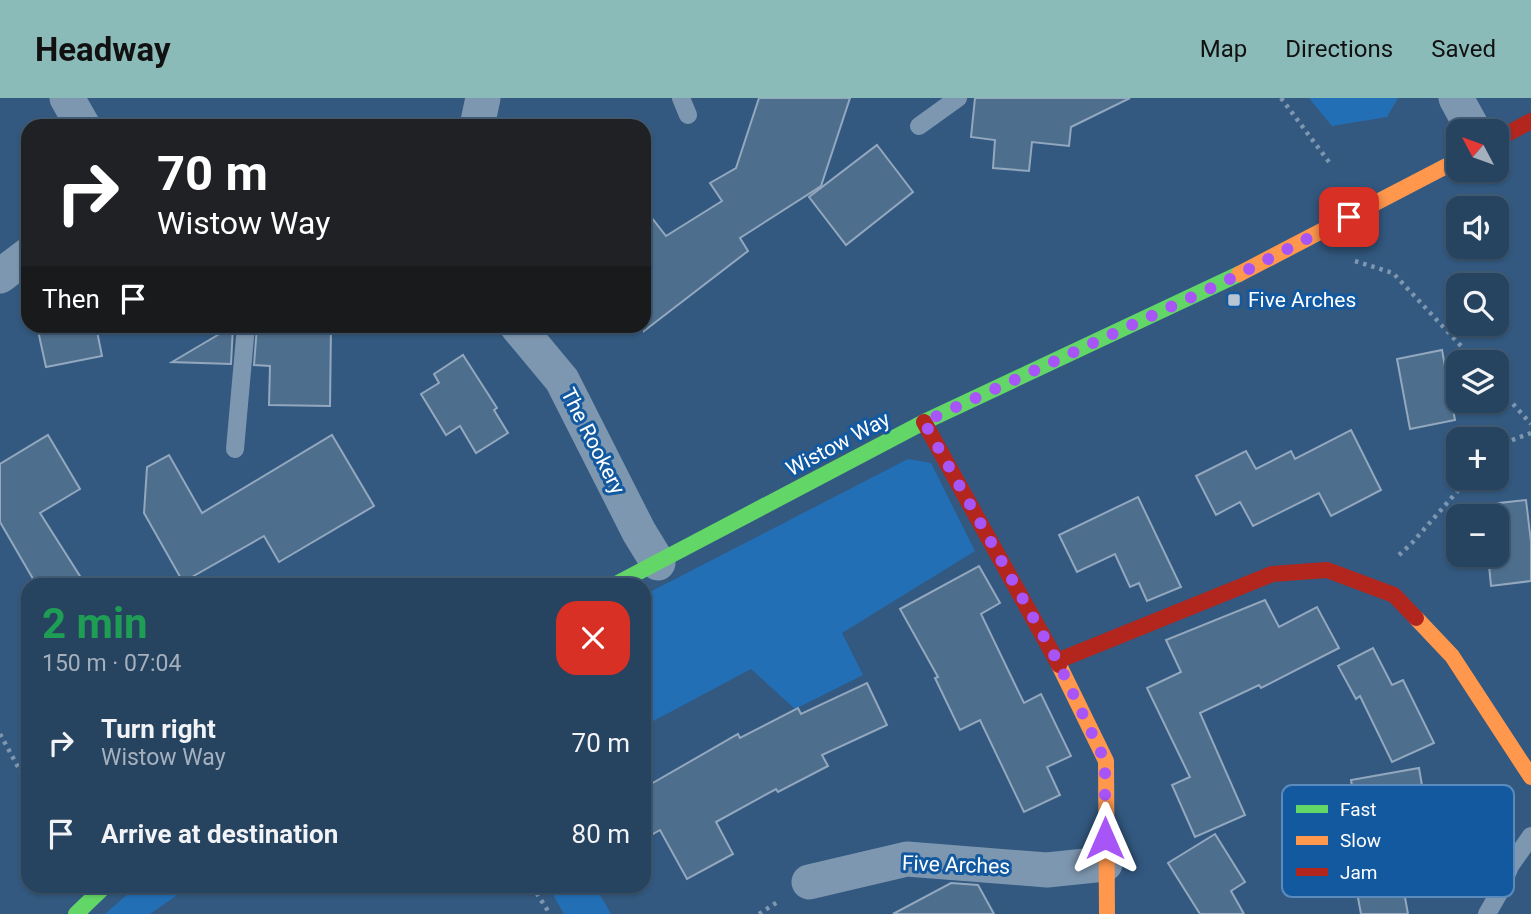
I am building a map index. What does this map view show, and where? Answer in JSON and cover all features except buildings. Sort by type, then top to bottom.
[{"type":"street","points":[[67,98],[79,119]]},
{"type":"street","points":[[478,119],[483,98]]},
{"type":"street","points":[[1456,98],[1467,119]]},
{"type":"street","points":[[1509,133],[1531,121]]},
{"type":"street","name":"Wistow Way","points":[[628,578],[924,422],[1224,282],[1446,166]]},
{"type":"street","points":[[0,276],[21,260]]},
{"type":"street","name":"The Rookery","points":[[523,333],[562,380],[639,532],[658,563]]},
{"type":"street","points":[[924,422],[1058,662],[1105,761],[1107,914]]},
{"type":"street","points":[[1058,662],[1272,574],[1327,570],[1394,595],[1452,656],[1531,777]]},
{"type":"street","name":"Five Arches","points":[[809,882],[907,859],[1048,870],[1105,864]]},
{"type":"street","points":[[76,914],[98,893]]},
{"type":"lane","points":[[681,98],[688,115]]},
{"type":"lane","points":[[919,126],[958,98]]},
{"type":"lane","points":[[234,449],[245,333]]},
{"type":"lane","points":[[1514,860],[1531,836]]},
{"type":"lane","points":[[1487,914],[1497,897]]},
{"type":"path","points":[[1281,98],[1332,166]]},
{"type":"path","points":[[1347,258],[1394,273],[1465,350]]},
{"type":"path","points":[[1509,399],[1531,424]]},
{"type":"path","points":[[1509,441],[1531,433]]},
{"type":"path","points":[[1366,584],[1412,542],[1458,490]]},
{"type":"path","points":[[0,734],[21,772]]},
{"type":"path","points":[[536,893],[550,914]]},
{"type":"shaded area","points":[[1309,98],[1398,98],[1387,117],[1332,126]]},
{"type":"shaded area","points":[[908,459],[931,463],[975,551],[842,633],[863,675],[795,709],[751,669],[651,722],[651,591]]},
{"type":"shaded area","points":[[129,893],[180,893],[150,914],[105,914]]},
{"type":"shaded area","points":[[552,893],[599,893],[611,914],[564,914]]},
{"type":"traffic: fast","points":[[627,578],[924,422],[1239,274]]},
{"type":"traffic: fast","points":[[76,914],[98,893]]},
{"type":"traffic: slow","points":[[1239,274],[1446,166]]},
{"type":"traffic: slow","points":[[1416,618],[1452,656],[1531,777]]},
{"type":"traffic: slow","points":[[1059,665],[1106,761],[1107,914]]},
{"type":"traffic: jam","points":[[1509,133],[1531,121]]},
{"type":"traffic: jam","points":[[924,422],[1059,665]]},
{"type":"traffic: jam","points":[[1057,661],[1272,574],[1327,570],[1394,595],[1416,618]]},
{"type":"place","name":"Five Arches","points":[[1234,300]]},
{"type":"route","points":[[1105,838],[1105,761],[1058,662],[924,422],[1224,282],[1349,217]]}]
